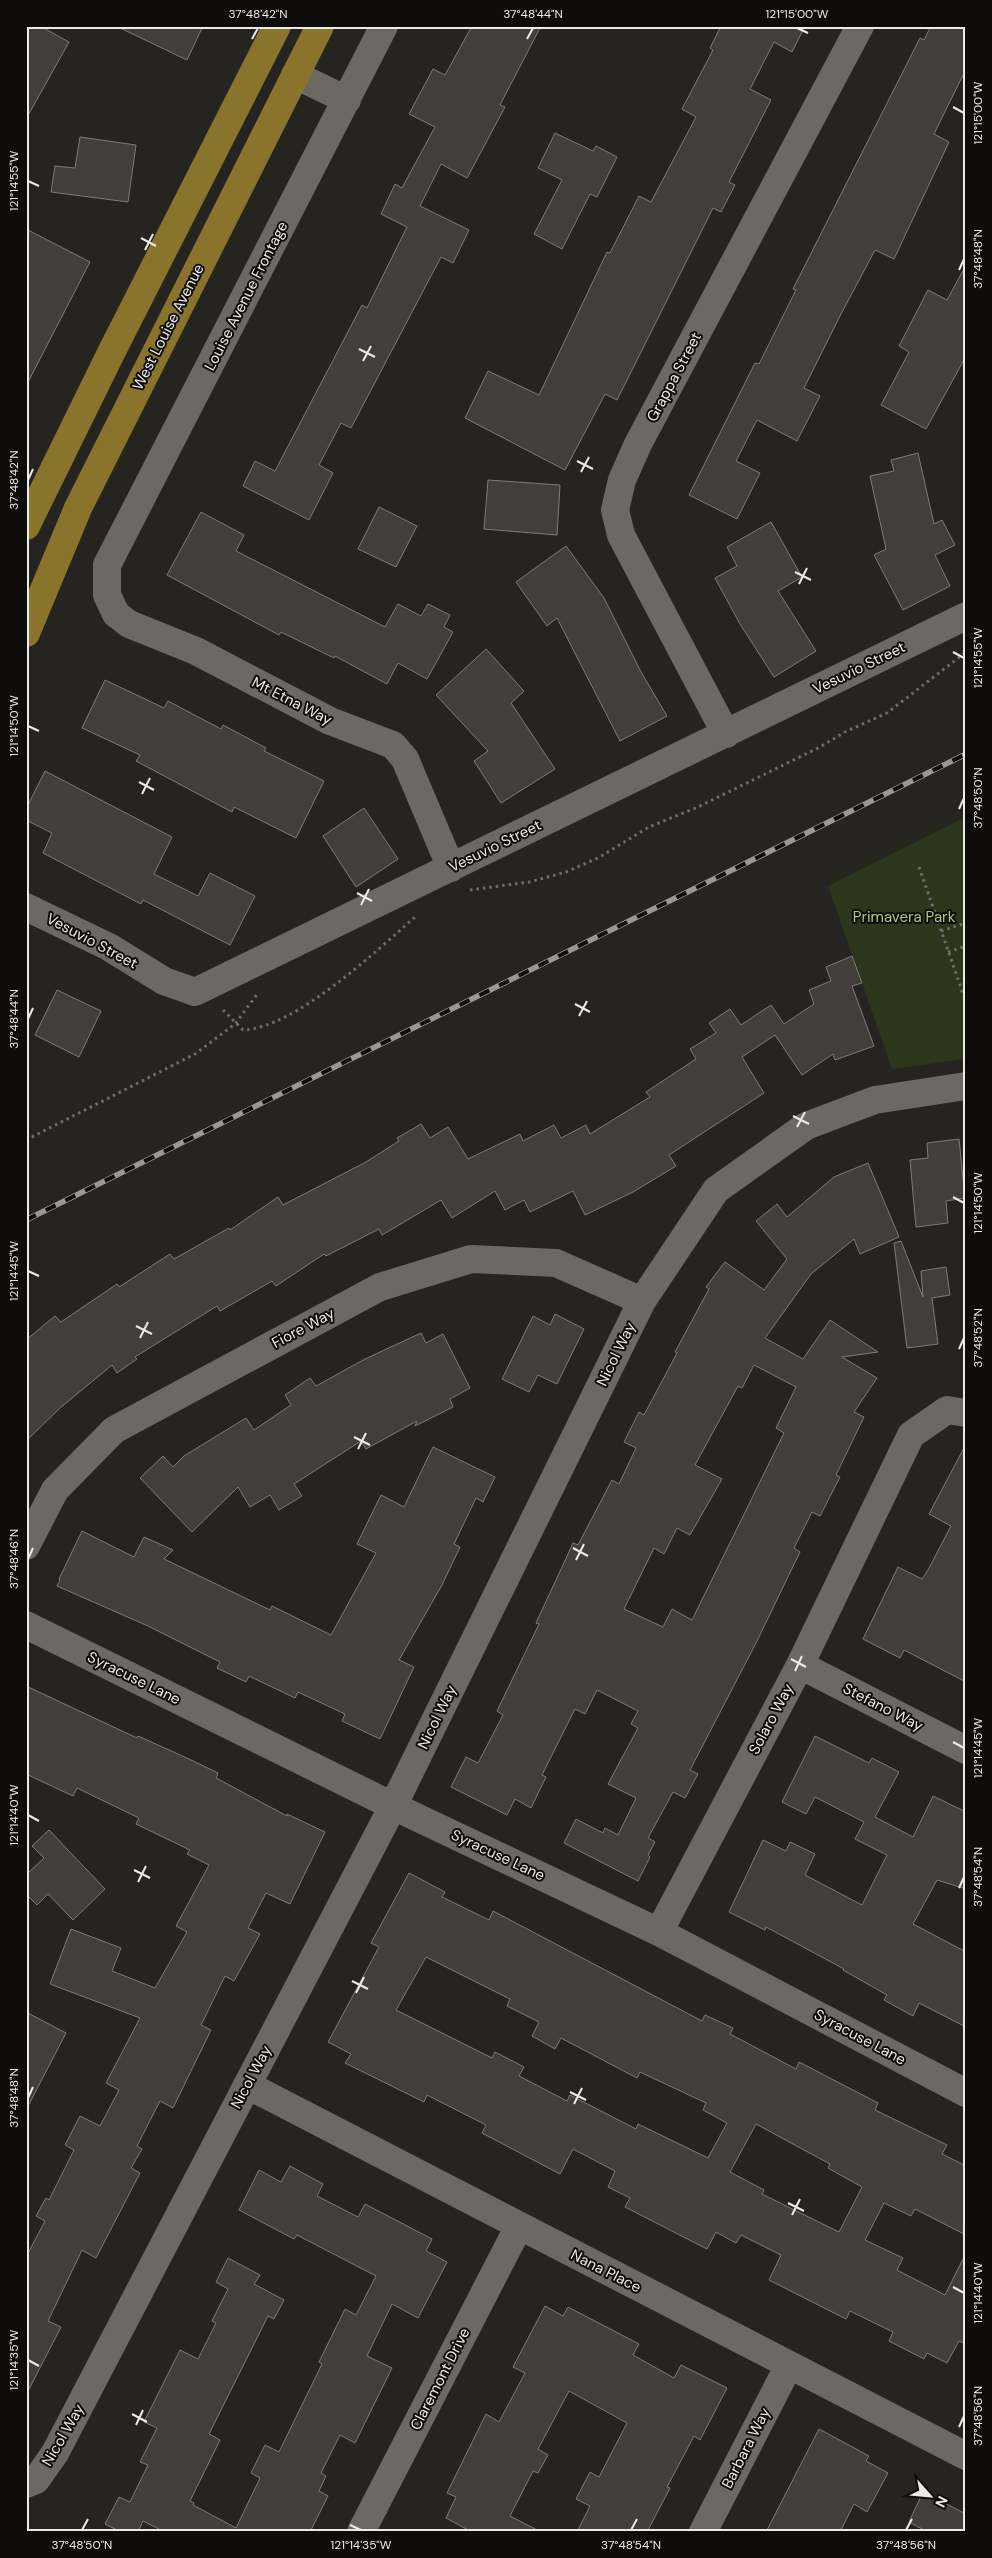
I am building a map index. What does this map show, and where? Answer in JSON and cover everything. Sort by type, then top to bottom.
[{"type":"main road","points":[[26,526],[112,351],[277,26]]},
{"type":"main road","name":"West Louise Avenue","points":[[26,633],[82,499],[320,26]]},
{"type":"street","name":"Louise Avenue Frontage","points":[[107,565],[384,26]]},
{"type":"street","name":"Grappa Street","points":[[726,734],[621,535],[615,510],[622,480],[638,444],[860,26]]},
{"type":"street","points":[[295,75],[346,100]]},
{"type":"street","name":"Mt Etna Way","points":[[107,565],[107,595],[116,614],[129,624],[196,651],[330,721],[393,746],[405,759],[451,868]]},
{"type":"street","name":"Vesuvio Street","points":[[26,907],[110,947],[164,981],[196,992],[966,616]]},
{"type":"street","name":"Nicol Way","points":[[26,2484],[36,2480],[55,2453],[394,1806],[642,1301],[716,1190],[806,1126],[875,1100],[966,1086]]},
{"type":"street","name":"Fiore Way","points":[[26,1546],[54,1490],[114,1430],[380,1287],[471,1259],[556,1263],[642,1301]]},
{"type":"street","name":"Solaro Way","points":[[659,1932],[800,1665],[912,1435],[956,1412]]},
{"type":"street","name":"Syracuse Lane","points":[[26,1625],[394,1806],[659,1932],[966,2093]]},
{"type":"street","name":"Stefano Way","points":[[800,1665],[966,1750]]},
{"type":"street","name":"Nana Place","points":[[247,2085],[966,2456]]},
{"type":"street","name":"Claremont Drive","points":[[361,2532],[519,2226]]},
{"type":"street","name":"Barbara Way","points":[[703,2532],[789,2365]]},
{"type":"path","points":[[467,890],[529,882],[566,872],[598,858],[649,827],[698,807],[820,747],[845,732],[887,713],[966,652]]},
{"type":"path","points":[[918,867],[966,1002]]},
{"type":"path","points":[[224,1010],[242,1030],[257,1029],[283,1018],[334,984],[419,914]]},
{"type":"path","points":[[941,931],[966,923]]},
{"type":"path","points":[[948,952],[966,946]]},
{"type":"path","points":[[26,1140],[195,1054],[235,1024],[258,993]]},
{"type":"green space","name":"Primavera Park","points":[[966,817],[966,1059],[892,1069],[828,886]]},
{"type":"building","points":[[26,26],[40,26],[69,42],[26,119]]},
{"type":"building","points":[[116,26],[203,26],[187,60]]},
{"type":"building","points":[[472,26],[541,26],[500,105],[505,107],[467,178],[441,164],[420,206],[469,230],[453,263],[441,257],[351,428],[341,423],[319,465],[333,473],[309,520],[243,486],[255,461],[275,471],[362,305],[367,308],[407,227],[381,214],[395,184],[402,188],[435,127],[409,114],[433,69],[445,75]]},
{"type":"building","points":[[721,26],[805,26],[792,52],[774,42],[750,89],[771,100],[729,182],[735,185],[721,212],[713,208],[617,400],[605,394],[565,470],[465,418],[488,371],[539,395],[607,252],[610,253],[639,196],[651,202],[696,117],[682,109],[713,50],[710,48]]},
{"type":"building","points":[[931,26],[966,26],[966,69],[934,134],[949,142],[894,259],[875,250],[841,314],[804,388],[820,396],[797,441],[757,420],[736,461],[760,473],[737,519],[689,495],[755,363],[759,364],[796,290],[793,289],[920,38],[924,40]]},
{"type":"building","points":[[555,133],[593,151],[596,146],[617,157],[597,197],[590,194],[562,249],[534,234],[562,180],[538,168]]},
{"type":"building","points":[[80,137],[136,145],[128,202],[51,192],[55,166],[75,168]]},
{"type":"building","points":[[26,229],[90,262],[26,386]]},
{"type":"building","points":[[966,265],[966,356],[926,429],[881,405],[909,352],[899,346],[928,290],[947,300]]},
{"type":"building","points":[[918,453],[934,524],[942,520],[955,545],[935,555],[950,586],[903,610],[874,555],[886,549],[870,476],[894,471],[891,460]]},
{"type":"building","points":[[488,480],[560,485],[557,535],[484,529]]},
{"type":"building","points":[[379,507],[417,526],[396,567],[358,549]]},
{"type":"building","points":[[201,512],[244,535],[236,551],[385,627],[398,604],[421,616],[428,604],[450,615],[444,627],[453,632],[427,679],[398,663],[387,684],[335,656],[334,658],[281,632],[279,635],[167,575]]},
{"type":"building","points":[[771,522],[802,577],[778,591],[816,651],[774,677],[740,624],[715,578],[737,566],[727,547]]},
{"type":"building","points":[[566,546],[604,598],[641,672],[667,716],[620,741],[557,618],[547,626],[516,582]]},
{"type":"building","points":[[486,649],[524,691],[511,703],[555,769],[501,803],[474,761],[488,751],[436,695]]},
{"type":"building","points":[[105,680],[164,708],[168,701],[221,729],[223,725],[266,748],[264,751],[324,781],[296,838],[234,807],[232,812],[136,761],[140,755],[82,728]]},
{"type":"building","points":[[45,771],[172,837],[154,874],[198,896],[210,873],[255,896],[230,945],[143,900],[141,904],[43,853],[52,833],[26,820],[26,809]]},
{"type":"building","points":[[364,808],[398,859],[356,887],[323,836]]},
{"type":"building","points":[[852,956],[862,983],[852,986],[874,1046],[835,1060],[833,1054],[802,1075],[775,1035],[742,1057],[764,1093],[669,1155],[676,1166],[633,1192],[585,1215],[573,1191],[530,1212],[524,1200],[505,1210],[495,1191],[452,1218],[441,1200],[382,1235],[379,1229],[326,1256],[324,1254],[276,1286],[272,1281],[220,1311],[217,1306],[135,1357],[137,1359],[117,1373],[112,1365],[60,1408],[26,1441],[26,1340],[55,1316],[61,1322],[117,1284],[119,1287],[170,1254],[174,1259],[229,1228],[230,1230],[278,1197],[283,1205],[366,1162],[399,1141],[397,1138],[421,1124],[430,1138],[448,1127],[468,1159],[520,1134],[523,1141],[554,1125],[561,1138],[586,1125],[590,1134],[650,1097],[646,1092],[696,1059],[690,1049],[716,1033],[709,1023],[730,1009],[741,1025],[771,1005],[784,1024],[814,1004],[809,990],[831,981],[826,967]]},
{"type":"building","points":[[57,990],[101,1011],[79,1057],[35,1035]]},
{"type":"building","points":[[959,1139],[965,1198],[946,1201],[948,1223],[916,1227],[910,1160],[928,1158],[927,1143]]},
{"type":"building","points":[[868,1163],[899,1237],[860,1254],[854,1239],[811,1274],[765,1338],[803,1359],[830,1320],[878,1352],[842,1357],[877,1378],[854,1412],[864,1417],[836,1475],[840,1477],[820,1516],[812,1512],[794,1548],[800,1552],[756,1643],[690,1770],[698,1774],[685,1798],[673,1792],[648,1838],[655,1842],[638,1881],[564,1843],[576,1819],[603,1833],[605,1828],[618,1835],[636,1798],[608,1784],[638,1728],[631,1724],[638,1711],[597,1690],[585,1714],[575,1709],[542,1775],[546,1777],[531,1808],[515,1799],[507,1815],[451,1787],[466,1757],[478,1763],[503,1715],[497,1711],[539,1624],[536,1623],[573,1543],[578,1545],[612,1480],[619,1484],[636,1448],[624,1442],[639,1412],[644,1415],[677,1353],[675,1352],[709,1289],[706,1287],[725,1262],[764,1290],[787,1259],[756,1221],[777,1204],[787,1217],[834,1177]],"holes":[[[754,1365],[796,1387],[776,1428],[784,1433],[692,1620],[672,1609],[663,1627],[624,1609],[654,1548],[664,1554],[677,1528],[690,1535],[722,1479],[695,1465],[738,1386],[742,1388]]]},
{"type":"building","points":[[901,1241],[923,1297],[921,1271],[946,1267],[950,1295],[932,1298],[938,1344],[907,1348],[894,1243]]},
{"type":"building","points":[[555,1314],[584,1329],[557,1384],[538,1375],[529,1392],[502,1379],[533,1316],[550,1325]]},
{"type":"building","points":[[421,1333],[426,1343],[443,1334],[470,1388],[450,1399],[453,1407],[415,1426],[417,1421],[366,1449],[361,1441],[294,1484],[302,1496],[279,1510],[270,1495],[250,1507],[238,1487],[192,1532],[140,1478],[163,1456],[173,1467],[184,1456],[246,1418],[254,1430],[291,1405],[285,1395],[310,1378],[316,1386],[365,1359]]},
{"type":"building","points":[[966,1444],[966,1682],[904,1650],[900,1658],[863,1639],[898,1567],[922,1579],[928,1570],[951,1526],[929,1514]]},
{"type":"building","points":[[433,1447],[495,1477],[483,1502],[476,1498],[454,1544],[460,1547],[442,1585],[399,1660],[414,1667],[380,1739],[342,1721],[345,1714],[298,1692],[295,1698],[249,1676],[246,1682],[217,1668],[220,1662],[148,1626],[57,1586],[82,1531],[134,1557],[144,1537],[173,1550],[164,1559],[270,1610],[272,1606],[331,1635],[376,1553],[357,1544],[381,1495],[404,1507]]},
{"type":"building","points":[[26,1686],[137,1738],[138,1736],[218,1773],[216,1778],[287,1816],[287,1814],[325,1832],[290,1904],[266,1893],[248,1928],[260,1934],[234,1981],[225,1976],[201,2025],[211,2030],[173,2108],[160,2101],[137,2146],[142,2149],[131,2168],[140,2173],[96,2258],[82,2250],[48,2321],[61,2327],[26,2395],[26,2257],[45,2221],[36,2216],[46,2198],[49,2200],[74,2150],[65,2145],[80,2116],[100,2126],[119,2090],[106,2083],[140,2018],[50,1984],[71,1929],[121,1948],[112,1971],[155,1988],[187,1932],[176,1926],[209,1865],[187,1854],[190,1850],[136,1824],[139,1818],[77,1788],[73,1796],[26,1774]]},
{"type":"building","points":[[815,1736],[869,1763],[872,1758],[899,1772],[875,1817],[913,1837],[933,1796],[966,1812],[966,1889],[937,1880],[913,1924],[966,1952],[966,2027],[919,2003],[913,2016],[884,2000],[887,1995],[844,1969],[766,1927],[765,1930],[729,1912],[763,1840],[786,1851],[790,1842],[815,1854],[805,1875],[862,1905],[887,1855],[855,1839],[864,1822],[815,1797],[806,1814],[782,1802]]},
{"type":"building","points":[[49,1830],[105,1889],[73,1920],[48,1894],[37,1905],[26,1894],[26,1875],[44,1858],[32,1846]]},
{"type":"building","points":[[409,1873],[445,1892],[442,1897],[489,1920],[493,1911],[702,2021],[705,2015],[733,2028],[730,2034],[796,2069],[799,2062],[878,2103],[875,2110],[947,2145],[942,2154],[966,2166],[966,2235],[915,2209],[911,2216],[884,2203],[865,2240],[903,2258],[897,2270],[945,2295],[966,2253],[966,2344],[959,2341],[947,2363],[927,2353],[924,2359],[889,2341],[893,2332],[850,2311],[846,2319],[769,2280],[781,2255],[741,2235],[736,2243],[716,2232],[707,2249],[625,2207],[630,2198],[608,2187],[615,2171],[573,2149],[560,2174],[482,2133],[486,2125],[427,2095],[424,2102],[345,2063],[351,2054],[328,2042],[379,1947],[371,1943]],"holes":[[[426,1957],[510,1999],[507,2006],[539,2022],[532,2036],[555,2049],[561,2038],[637,2078],[640,2072],[706,2103],[703,2110],[727,2123],[708,2158],[638,2124],[636,2129],[570,2095],[567,2101],[519,2076],[524,2067],[495,2052],[492,2058],[396,2010]],[[756,2124],[830,2164],[828,2168],[862,2187],[839,2232],[762,2194],[764,2190],[730,2172]]]},
{"type":"building","points":[[26,2012],[66,2033],[26,2110]]},
{"type":"building","points":[[290,2166],[323,2184],[317,2196],[358,2217],[365,2204],[432,2239],[426,2251],[447,2262],[418,2318],[392,2304],[367,2356],[392,2368],[355,2443],[340,2435],[321,2473],[326,2476],[319,2491],[328,2496],[310,2532],[165,2532],[143,2521],[138,2532],[121,2532],[105,2524],[119,2497],[130,2502],[148,2465],[140,2462],[157,2428],[144,2422],[180,2350],[198,2359],[216,2323],[212,2321],[228,2289],[216,2282],[228,2258],[260,2275],[254,2284],[284,2300],[274,2319],[268,2316],[209,2434],[220,2440],[190,2501],[194,2503],[193,2505],[236,2528],[260,2478],[251,2473],[265,2445],[279,2452],[322,2364],[319,2362],[345,2309],[356,2315],[376,2276],[297,2235],[294,2239],[239,2210],[259,2170],[281,2182]]},
{"type":"building","points":[[545,2306],[563,2316],[568,2307],[639,2344],[633,2355],[674,2378],[681,2365],[727,2388],[700,2440],[694,2436],[667,2487],[670,2488],[647,2532],[577,2532],[590,2506],[576,2499],[590,2472],[599,2477],[627,2423],[569,2391],[538,2449],[548,2455],[538,2473],[533,2471],[510,2516],[541,2532],[472,2532],[446,2518],[456,2497],[447,2493],[486,2414],[499,2422],[525,2373],[513,2367]]},
{"type":"building","points":[[819,2429],[869,2456],[866,2461],[888,2473],[867,2512],[854,2504],[840,2532],[766,2532]]},
{"type":"building","points":[[923,2492],[966,2514],[966,2532],[928,2532],[909,2522]]},
{"type":"railway","points":[[26,1220],[966,754]]}]
